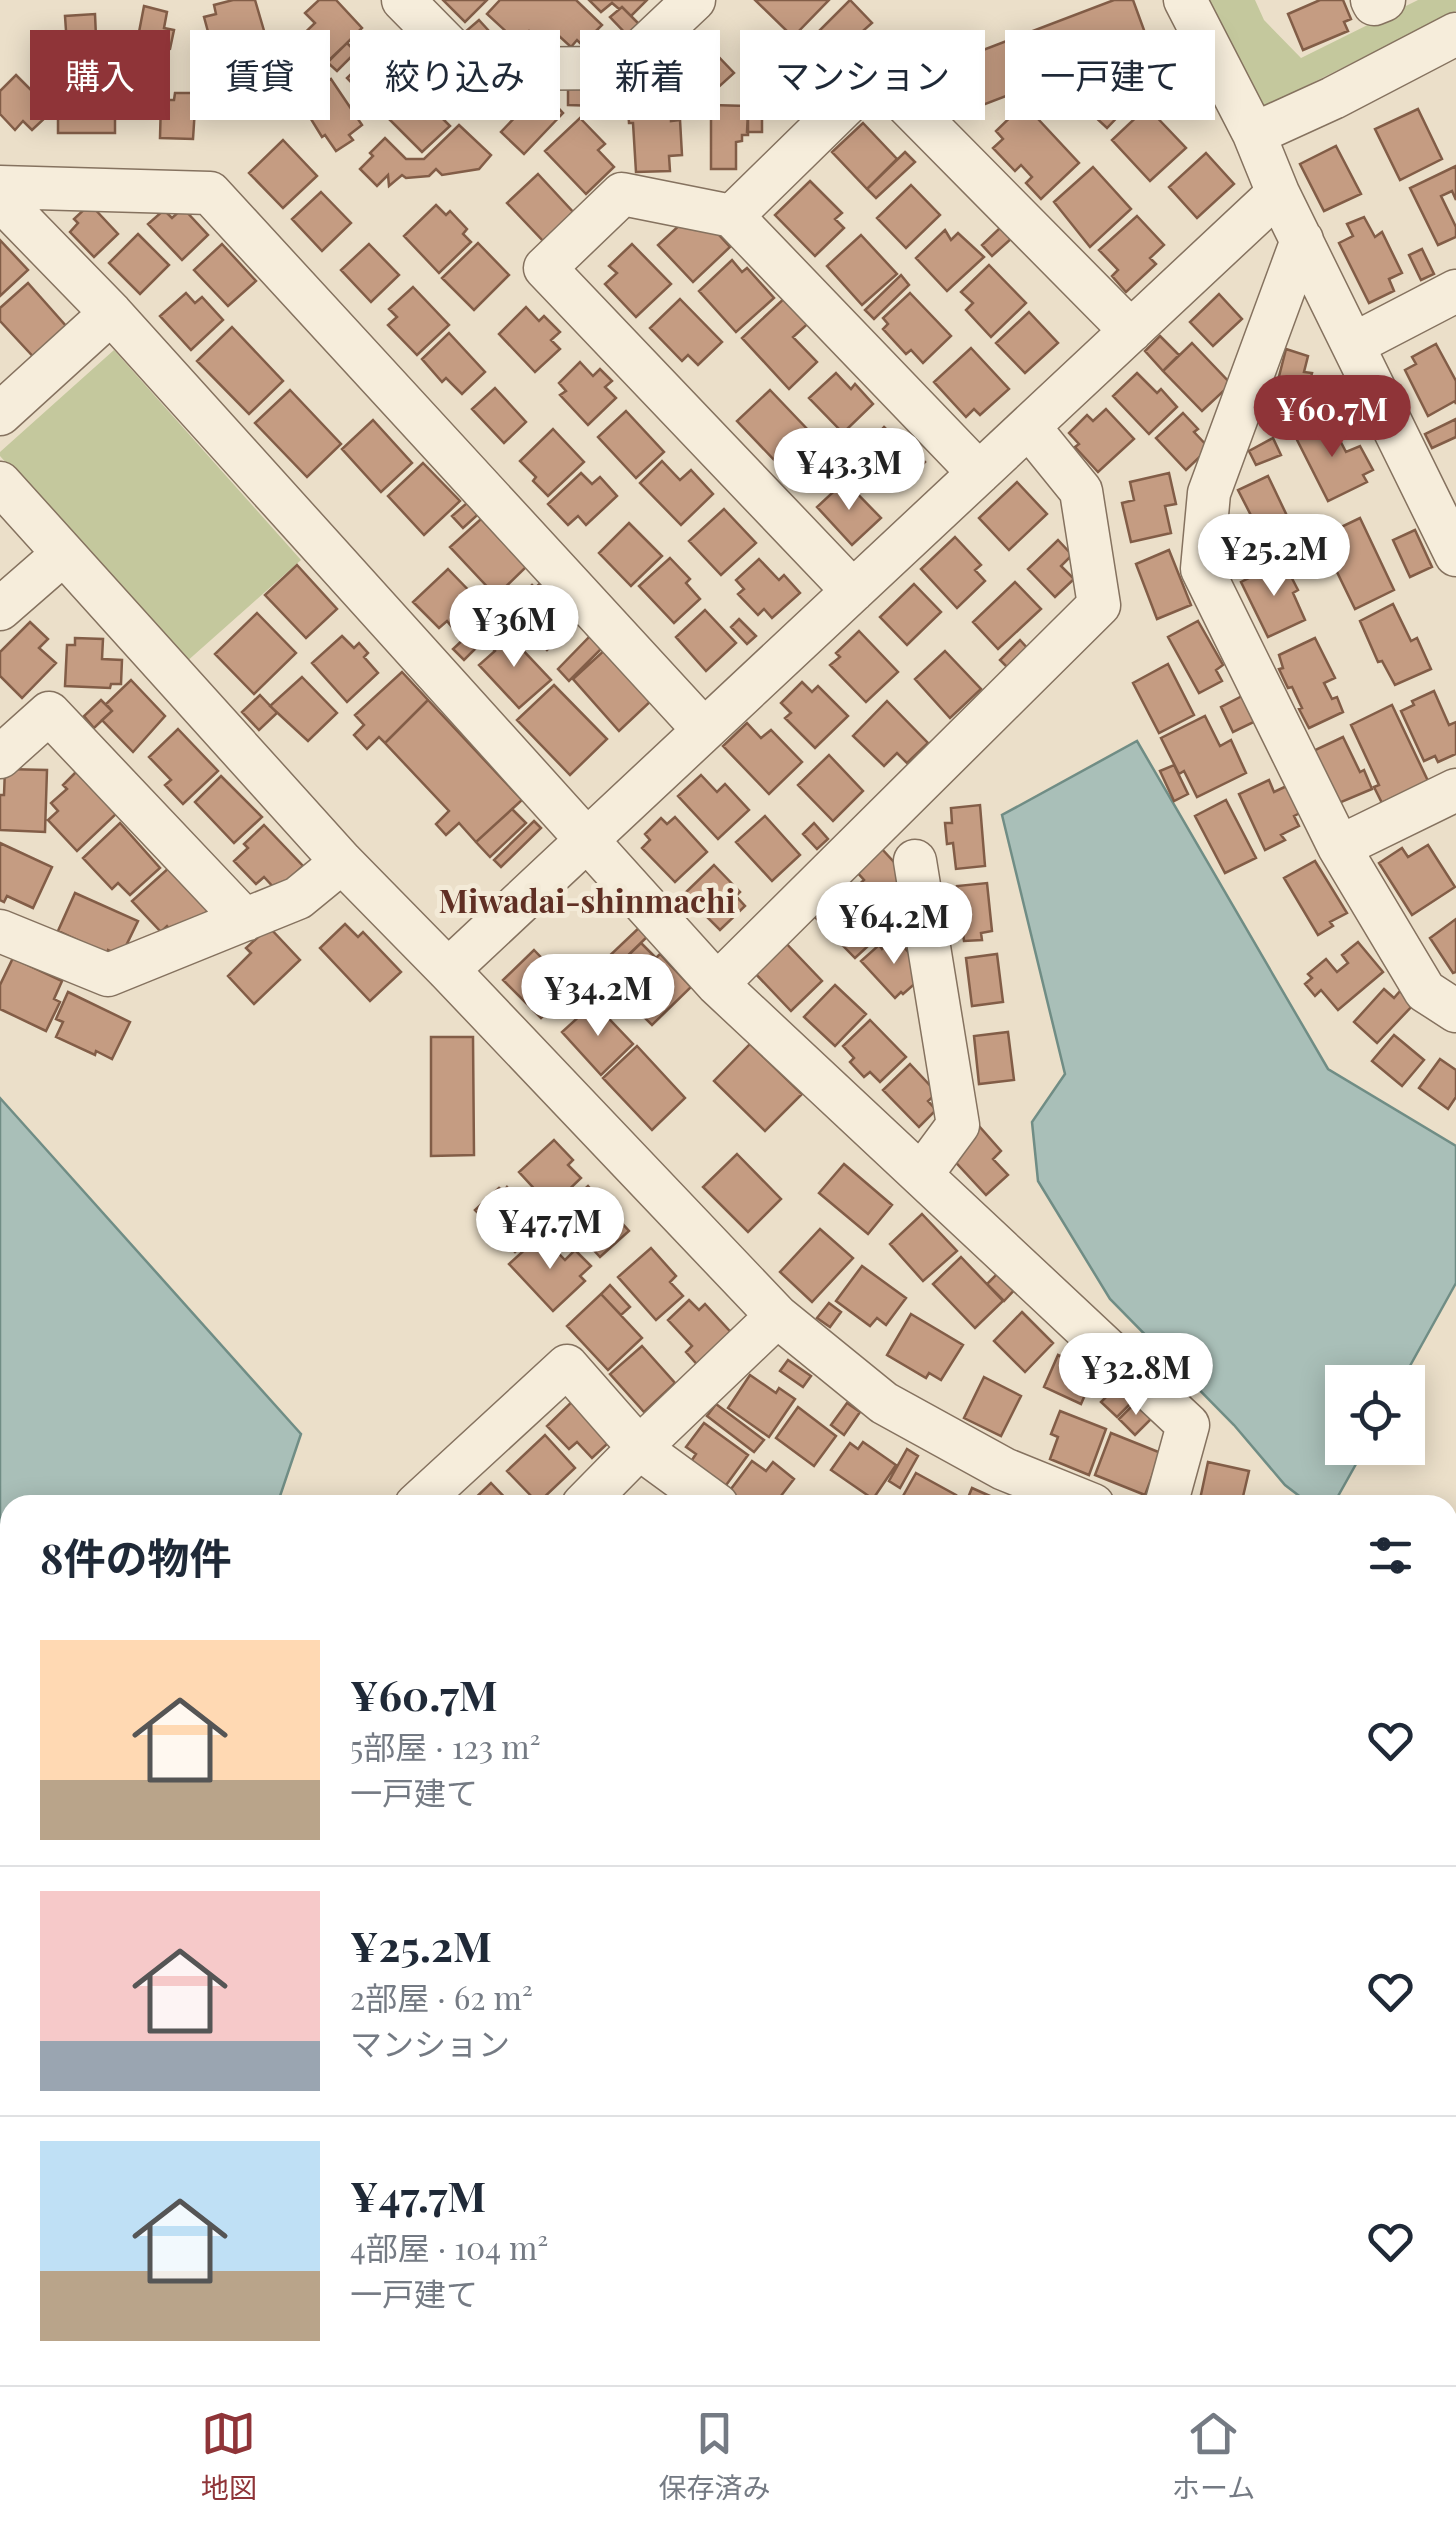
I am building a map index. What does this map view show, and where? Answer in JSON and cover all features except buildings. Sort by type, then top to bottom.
[{"type":"street","points":[[403,0],[471,68],[622,68],[694,0]]},
{"type":"street","points":[[1185,0],[1455,550]]},
{"type":"street","points":[[1372,0],[1374,4],[1384,0]]},
{"type":"street","points":[[1254,134],[1456,34]]},
{"type":"street","points":[[732,216],[877,74],[1130,332]]},
{"type":"street","points":[[0,187],[210,193],[704,730]]},
{"type":"street","points":[[448,970],[1278,193]]},
{"type":"street","points":[[853,591],[545,268],[622,194],[732,216],[980,472]]},
{"type":"street","points":[[0,199],[112,313],[716,984],[1188,1425],[1169,1495]]},
{"type":"street","points":[[1302,240],[1209,494],[1202,569],[1339,848],[1425,991],[1456,1010]]},
{"type":"street","points":[[1354,344],[1456,291]]},
{"type":"street","points":[[0,414],[112,313]]},
{"type":"street","points":[[716,984],[1099,605],[1081,491],[1028,427]]},
{"type":"street","points":[[0,484],[342,862],[777,1316],[884,1403],[1004,1469],[1069,1495]]},
{"type":"street","points":[[0,609],[62,555]]},
{"type":"street","points":[[0,757],[49,713],[245,920]]},
{"type":"street","points":[[1339,848],[1456,790]]},
{"type":"street","points":[[915,860],[958,1125],[921,1175]]},
{"type":"street","points":[[0,931],[108,975],[298,898],[342,862]]},
{"type":"street","points":[[594,1495],[777,1316]]},
{"type":"street","points":[[427,1495],[567,1366],[640,1448],[703,1495]]},
{"type":"green space","points":[[1207,0],[1255,0],[1264,20],[1301,58],[1418,0],[1456,0],[1456,11],[1264,107]]},
{"type":"green space","points":[[114,350],[301,560],[185,663],[0,456]]},
{"type":"water","points":[[1137,741],[1328,1069],[1456,1146],[1456,1283],[1410,1365],[1325,1365],[1325,1465],[1355,1465],[1339,1495],[1298,1495],[1285,1485],[1234,1425],[1110,1299],[1038,1181],[1032,1122],[1065,1074],[1002,815]]},
{"type":"water","points":[[0,1098],[301,1434],[280,1495],[0,1495]]},
{"type":"district","name":"Miwadai-shinmachi","points":[[587,899]]}]
